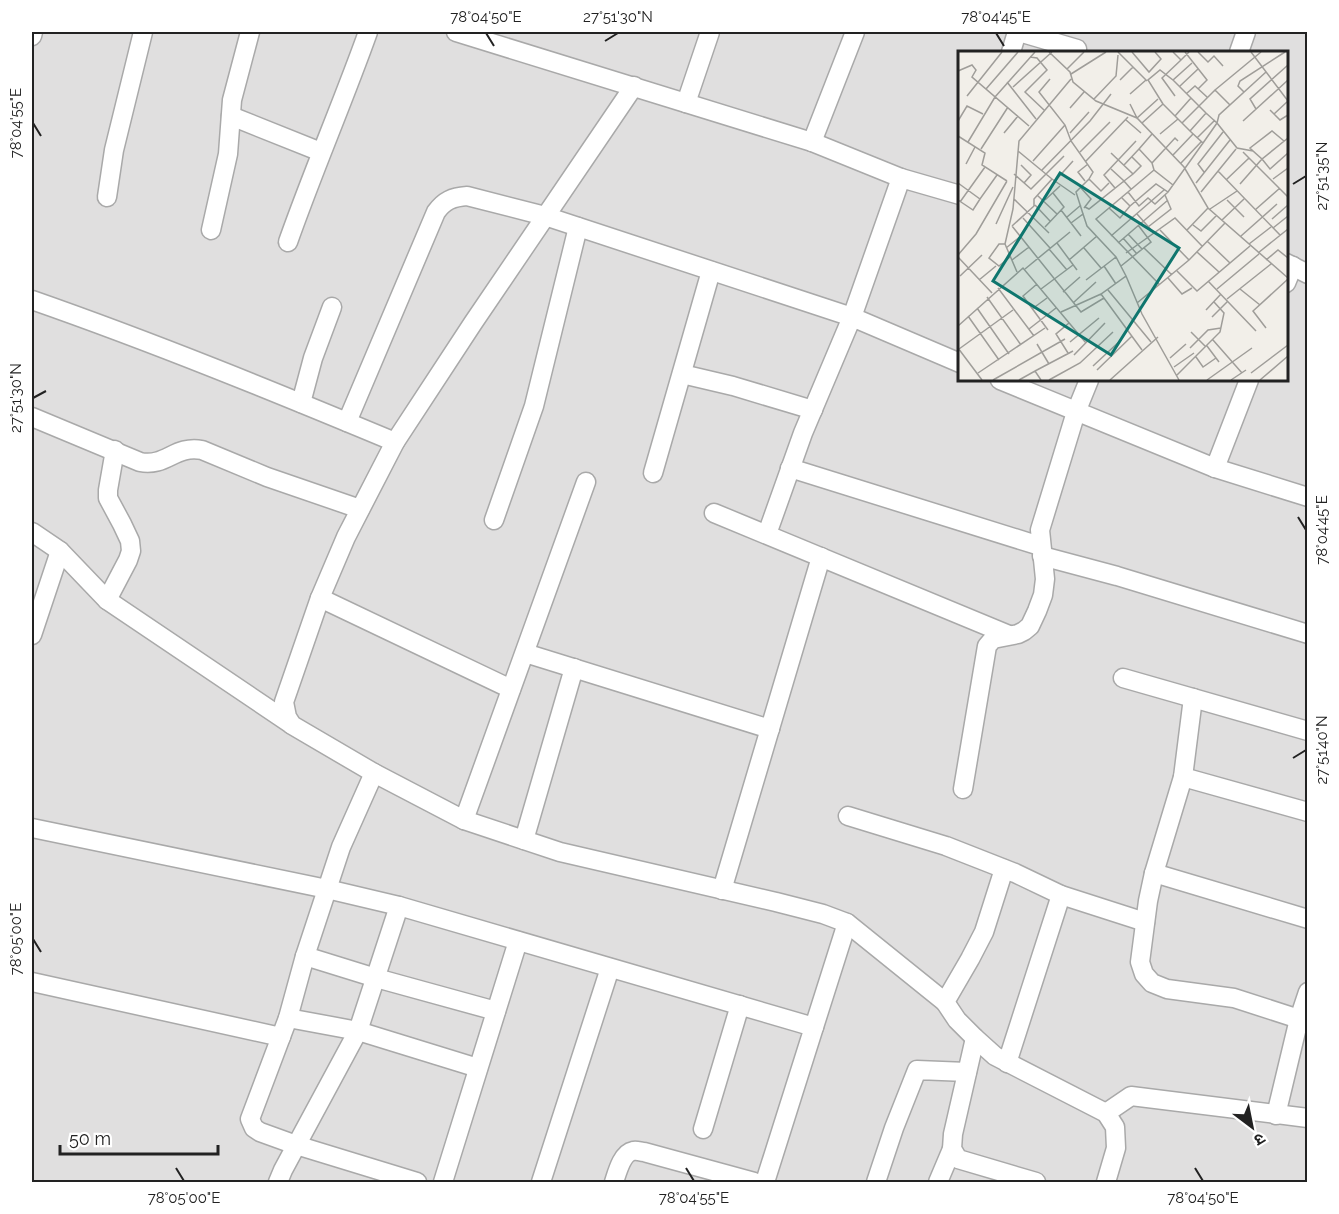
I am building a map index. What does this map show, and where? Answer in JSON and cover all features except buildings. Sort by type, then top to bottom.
[{"type":"street","points":[[32,36],[33,32]]},
{"type":"street","points":[[107,197],[114,150],[144,32]]},
{"type":"street","points":[[212,230],[228,154],[232,100],[250,32]]},
{"type":"street","points":[[288,242],[368,32]]},
{"type":"street","points":[[456,32],[507,39],[634,86],[812,142],[902,178],[958,194]]},
{"type":"street","points":[[686,103],[710,32]]},
{"type":"street","points":[[812,142],[855,32]]},
{"type":"street","points":[[1011,51],[1018,32],[1077,49]]},
{"type":"street","points":[[1239,51],[1246,32]]},
{"type":"street","points":[[292,724],[287,717],[284,702],[320,598],[346,537],[395,442],[634,86]]},
{"type":"street","points":[[231,116],[321,152]]},
{"type":"street","points":[[767,534],[803,433],[852,317],[902,178]]},
{"type":"street","points":[[347,422],[436,212],[441,205],[455,197],[466,196],[545,216],[852,317],[958,362]]},
{"type":"street","points":[[494,520],[534,406],[578,227]]},
{"type":"street","points":[[653,473],[711,271]]},
{"type":"street","points":[[32,300],[116,330],[395,442]]},
{"type":"street","points":[[301,403],[313,358],[332,307]]},
{"type":"street","points":[[682,374],[733,386],[813,410]]},
{"type":"street","points":[[1002,381],[1215,468],[1308,497]]},
{"type":"street","points":[[963,789],[987,646],[993,639],[1018,634],[1030,626],[1043,595],[1045,579],[1041,551],[1042,519],[1076,412],[1089,381]]},
{"type":"street","points":[[1215,468],[1249,381]]},
{"type":"street","points":[[32,417],[149,464],[185,449],[202,450],[267,477],[360,510]]},
{"type":"street","points":[[107,600],[131,551],[130,541],[108,498],[115,450]]},
{"type":"street","points":[[790,468],[1117,576],[1308,633]]},
{"type":"street","points":[[464,820],[586,482]]},
{"type":"street","points":[[714,513],[1009,635]]},
{"type":"street","points":[[32,532],[60,551],[107,600],[292,724],[374,773],[464,820],[560,852],[823,914],[848,924],[945,1002],[957,1020],[995,1056],[1106,1113],[1115,1127],[1116,1148],[1106,1182]]},
{"type":"street","points":[[32,635],[60,551]]},
{"type":"street","points":[[722,890],[821,557]]},
{"type":"street","points":[[320,598],[511,689]]},
{"type":"street","points":[[525,653],[770,729]]},
{"type":"street","points":[[525,840],[573,668]]},
{"type":"street","points":[[1123,678],[1308,731]]},
{"type":"street","points":[[1193,699],[1183,777],[1154,873],[1140,962],[1144,974],[1152,983],[1167,989],[1234,998],[1299,1019]]},
{"type":"street","points":[[374,773],[341,847],[305,956],[288,1018],[250,1119],[254,1128],[260,1132],[417,1182]]},
{"type":"street","points":[[1183,777],[1308,812]]},
{"type":"street","points":[[848,816],[946,846],[1061,895],[1145,922]]},
{"type":"street","points":[[32,828],[399,906],[814,1027]]},
{"type":"street","points":[[945,1002],[984,932],[1004,869]]},
{"type":"street","points":[[1154,873],[1308,919]]},
{"type":"street","points":[[1007,1063],[1061,895]]},
{"type":"street","points":[[278,1182],[358,1031],[399,906]]},
{"type":"street","points":[[765,1182],[848,924]]},
{"type":"street","points":[[443,1182],[518,941]]},
{"type":"street","points":[[305,956],[496,1011]]},
{"type":"street","points":[[541,1182],[610,968]]},
{"type":"street","points":[[32,982],[281,1037]]},
{"type":"street","points":[[1276,1115],[1299,1019],[1308,992]]},
{"type":"street","points":[[703,1129],[740,1005]]},
{"type":"street","points":[[288,1018],[358,1031],[478,1068]]},
{"type":"street","points":[[939,1182],[952,1149],[953,1134],[975,1038]]},
{"type":"street","points":[[876,1182],[917,1070],[967,1072]]},
{"type":"street","points":[[1106,1113],[1131,1096],[1308,1118]]},
{"type":"street","points":[[952,1149],[958,1159],[1036,1182]]},
{"type":"street","points":[[614,1182],[622,1161],[627,1154],[633,1151],[754,1182]]},
{"type":"shaded area","points":[[32,32],[1307,32],[1307,1182],[32,1182]]}]
